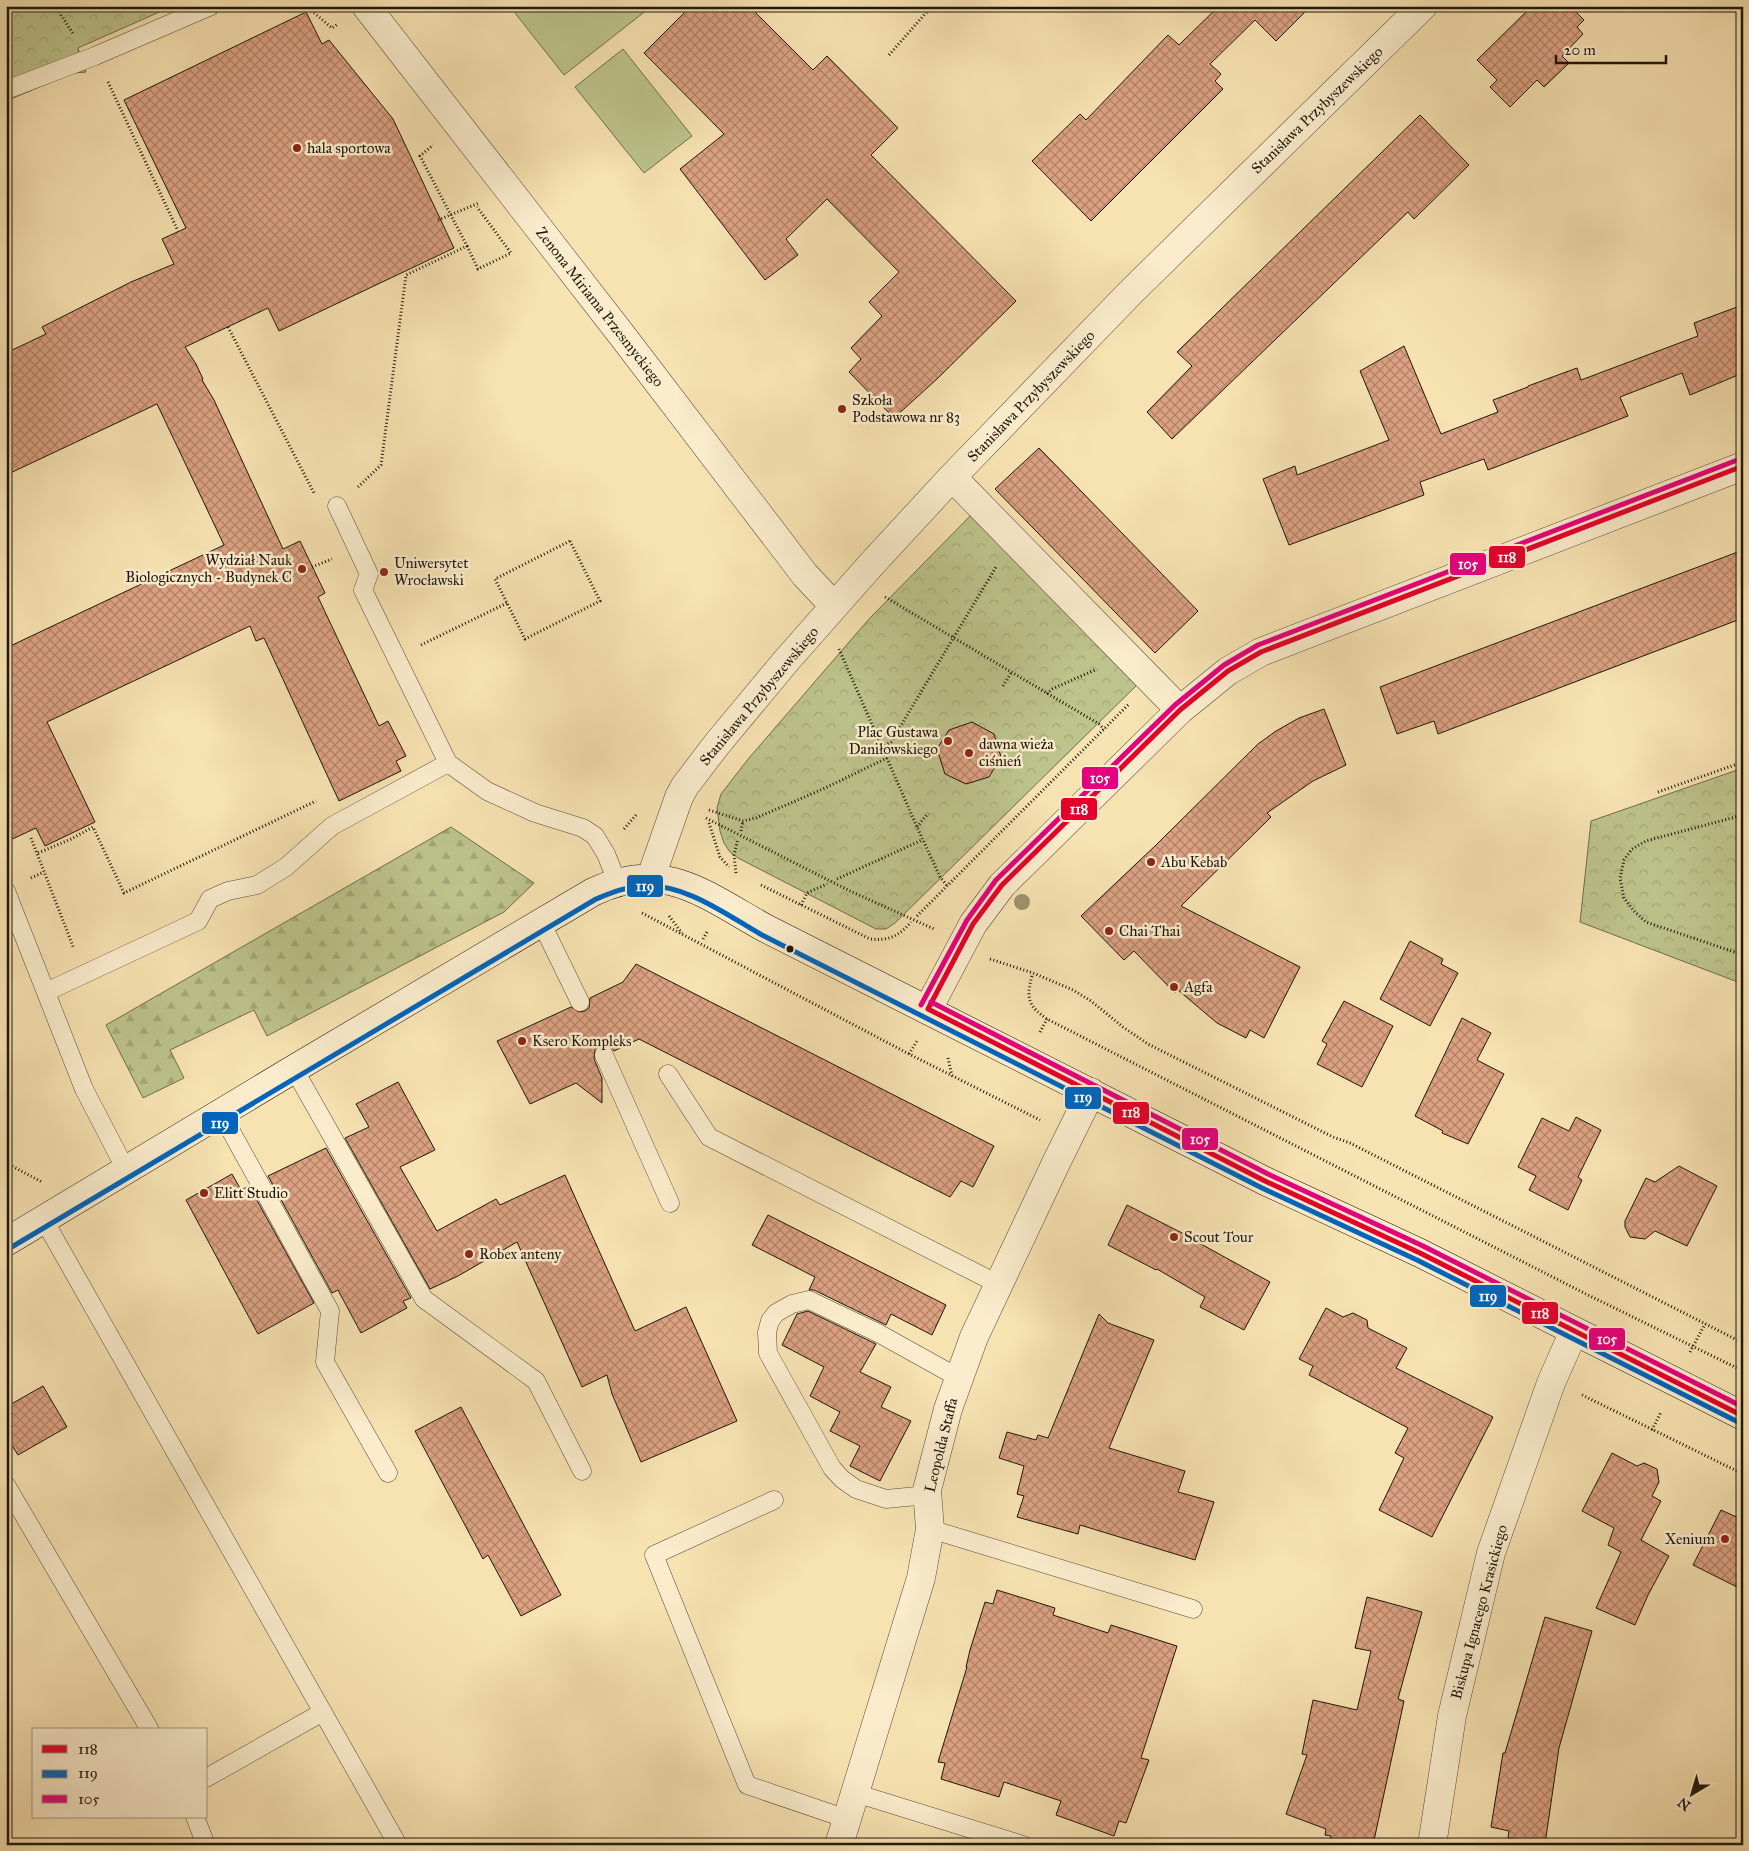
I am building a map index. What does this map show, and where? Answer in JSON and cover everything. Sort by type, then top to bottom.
[{"type":"street","name":"Zenona Miriama Przesmyckiego","points":[[366,6],[609,318],[805,575],[834,606]]},
{"type":"street","name":"Stanisława Przybyszewskiego","points":[[652,877],[679,797],[685,786],[717,744],[834,606],[952,477],[1130,293],[1423,6]]},
{"type":"street","points":[[928,1009],[973,924],[1002,884],[1180,710],[1228,671],[1261,652],[1743,466]]},
{"type":"street","points":[[952,477],[1180,710]]},
{"type":"street","points":[[6,1242],[294,1068],[593,892],[617,882],[633,878],[652,877],[676,882],[690,888],[764,928],[928,1009],[1265,1181],[1420,1253],[1743,1416]]},
{"type":"street","name":"Leopolda Staffa","points":[[839,1845],[921,1578],[930,1529],[927,1495],[948,1409],[974,1337],[1091,1092]]},
{"type":"street","name":"Biskupa Ignacego Krasickiego","points":[[1432,1845],[1452,1716],[1491,1553],[1551,1383],[1574,1330]]},
{"type":"lane","points":[[6,90],[95,56],[211,6]]},
{"type":"lane","points":[[337,506],[369,574],[363,590],[448,763],[487,791],[535,813],[583,828],[595,836],[606,854],[617,882]]},
{"type":"lane","points":[[46,992],[198,921],[210,899],[228,891],[257,884],[286,867],[332,826],[448,763]]},
{"type":"lane","points":[[6,890],[84,1089],[126,1170]]},
{"type":"lane","points":[[542,922],[580,1002]]},
{"type":"lane","points":[[604,1055],[670,1203]]},
{"type":"lane","points":[[294,1068],[424,1299],[536,1381],[582,1471]]},
{"type":"lane","points":[[668,1074],[709,1138],[998,1284]]},
{"type":"lane","points":[[221,1113],[330,1311],[326,1362],[388,1473]]},
{"type":"lane","points":[[44,1220],[398,1845]]},
{"type":"lane","points":[[927,1495],[886,1499],[856,1489],[842,1479],[832,1468],[768,1353],[767,1332],[776,1313],[792,1304],[809,1300],[878,1333],[959,1378]]},
{"type":"lane","points":[[6,1485],[149,1728]]},
{"type":"lane","points":[[774,1500],[654,1554],[747,1785],[847,1819]]},
{"type":"lane","points":[[930,1529],[1193,1609]]},
{"type":"lane","points":[[208,1777],[323,1712]]},
{"type":"lane","points":[[855,1794],[1023,1845]]},
{"type":"lane","points":[[195,1818],[206,1845]]},
{"type":"path","points":[[306,6],[332,28]]},
{"type":"path","points":[[889,55],[932,6]]},
{"type":"path","points":[[95,56],[178,231]]},
{"type":"path","points":[[429,148],[420,156],[478,269],[511,253],[475,204]]},
{"type":"path","points":[[438,220],[470,206]]},
{"type":"path","points":[[228,327],[320,504],[337,506],[381,465],[406,275],[467,246]]},
{"type":"path","points":[[570,541],[600,601],[525,639],[507,603],[496,579],[570,541]]},
{"type":"path","points":[[882,748],[890,742],[1014,541]]},
{"type":"path","points":[[312,567],[326,562]]},
{"type":"path","points":[[882,595],[1099,724],[1104,730]]},
{"type":"path","points":[[396,658],[507,603]]},
{"type":"path","points":[[837,646],[922,840],[940,877],[948,887]]},
{"type":"path","points":[[1047,694],[1052,689],[1117,660],[1124,654]]},
{"type":"path","points":[[1003,686],[1011,673]]},
{"type":"path","points":[[917,916],[1152,681]]},
{"type":"path","points":[[706,808],[743,821],[769,814],[887,758]]},
{"type":"path","points":[[1658,792],[1743,762]]},
{"type":"path","points":[[38,853],[93,827],[124,893],[319,799]]},
{"type":"path","points":[[606,854],[638,813]]},
{"type":"path","points":[[917,828],[928,813]]},
{"type":"path","points":[[1743,815],[1646,841],[1632,849],[1624,860],[1620,878],[1624,898],[1646,922],[1743,955]]},
{"type":"path","points":[[701,816],[850,891],[936,930]]},
{"type":"path","points":[[741,831],[743,821]]},
{"type":"path","points":[[708,824],[720,857],[727,866],[744,876]]},
{"type":"path","points":[[31,838],[84,974]]},
{"type":"path","points":[[736,872],[734,855],[738,839]]},
{"type":"path","points":[[837,880],[922,840]]},
{"type":"path","points":[[1743,865],[1738,884],[1739,906],[1743,917]]},
{"type":"path","points":[[760,884],[870,939],[894,937],[902,932],[911,922]]},
{"type":"path","points":[[801,905],[807,893],[827,884]]},
{"type":"path","points":[[684,936],[909,1054],[1045,1122]]},
{"type":"path","points":[[989,958],[1057,982],[1091,1001],[1148,1044],[1333,1137],[1350,1143],[1743,1343]]},
{"type":"path","points":[[1032,976],[1029,989],[1030,1001],[1039,1013],[1047,1019],[1588,1295],[1743,1371]]},
{"type":"path","points":[[6,1163],[44,1183]]},
{"type":"path","points":[[1691,1351],[1705,1324]]},
{"type":"path","points":[[1575,1392],[1743,1474]]},
{"type":"green space","points":[[6,6],[173,6],[78,48],[86,72],[73,73],[6,101]]},
{"type":"green space","points":[[514,6],[652,6],[564,75],[511,8]]},
{"type":"green space","points":[[623,49],[692,136],[644,173],[575,87]]},
{"type":"green space","points":[[974,512],[1138,684],[895,923],[886,929],[876,929],[738,858],[730,852],[724,843],[720,831],[717,808],[721,794],[749,758],[869,619]]},
{"type":"green space","points":[[1743,768],[1743,984],[1580,922],[1591,821]]},
{"type":"green space","points":[[451,827],[534,883],[504,912],[267,1036],[254,1010],[170,1050],[184,1078],[143,1098],[106,1025]]},
{"type":"building","points":[[691,6],[749,6],[813,70],[827,56],[898,128],[871,155],[1016,301],[938,378],[894,418],[849,372],[861,359],[851,348],[882,316],[869,302],[899,272],[827,199],[786,239],[798,255],[765,280],[680,169],[724,134],[644,53]]},
{"type":"building","points":[[1219,6],[1311,6],[1276,41],[1255,20],[1210,64],[1221,74],[1215,81],[1223,89],[1091,221],[1032,161],[1080,114],[1086,120],[1168,35],[1179,45]]},
{"type":"building","points":[[1532,6],[1570,6],[1584,20],[1577,27],[1583,34],[1562,56],[1569,63],[1544,87],[1537,80],[1510,107],[1490,87],[1497,80],[1477,60]]},
{"type":"building","points":[[306,12],[322,44],[329,40],[393,119],[454,248],[279,331],[268,308],[185,347],[214,400],[283,549],[300,541],[325,593],[318,597],[379,726],[388,721],[406,756],[396,761],[401,771],[339,801],[264,638],[256,641],[250,626],[47,722],[95,822],[45,846],[36,828],[6,842],[6,648],[224,545],[157,404],[6,475],[6,353],[46,334],[42,327],[131,282],[174,264],[162,239],[186,228],[124,100]]},
{"type":"building","points":[[1420,115],[1469,165],[1414,219],[1408,212],[1172,439],[1147,412],[1192,366],[1177,352]]},
{"type":"building","points":[[1737,307],[1743,323],[1743,373],[1690,395],[1682,373],[1620,397],[1628,416],[1488,470],[1484,459],[1420,482],[1424,495],[1289,545],[1263,479],[1295,466],[1297,475],[1389,440],[1360,371],[1404,346],[1441,434],[1498,412],[1493,400],[1528,386],[1577,368],[1581,380],[1698,336],[1694,323]]},
{"type":"building","points":[[1039,448],[1198,611],[1155,653],[995,489]]},
{"type":"building","points":[[1743,550],[1743,618],[1438,734],[1434,721],[1397,734],[1380,687]]},
{"type":"building","points":[[1324,709],[1346,765],[1313,781],[1267,813],[1271,817],[1181,906],[1300,967],[1264,1038],[1250,1030],[1246,1038],[1217,1023],[1178,990],[1175,993],[1134,951],[1124,960],[1081,916],[1258,744],[1299,718]]},
{"type":"building","name":"dawna wieża ciśnień","points":[[972,722],[994,734],[1001,757],[989,777],[966,784],[945,774],[937,749],[949,730]]},
{"type":"building","points":[[1410,941],[1443,959],[1441,964],[1458,973],[1430,1026],[1380,999]]},
{"type":"building","points":[[636,964],[994,1146],[973,1187],[961,1181],[950,1197],[639,1039],[614,1051],[605,1044],[595,1049],[594,1059],[602,1078],[602,1103],[576,1083],[530,1104],[497,1041],[571,1007],[579,1012],[585,1011],[589,1008],[590,998],[623,982]]},
{"type":"building","points":[[1344,1001],[1393,1026],[1362,1087],[1317,1064],[1327,1044],[1322,1041]]},
{"type":"building","points":[[1462,1018],[1491,1033],[1477,1060],[1504,1074],[1468,1144],[1442,1133],[1443,1131],[1415,1116]]},
{"type":"building","points":[[398,1082],[435,1150],[400,1167],[437,1231],[496,1199],[500,1205],[565,1175],[635,1331],[686,1307],[737,1421],[641,1462],[612,1394],[607,1375],[582,1387],[517,1242],[458,1276],[430,1289],[345,1138],[369,1127],[356,1104]]},
{"type":"building","points":[[1576,1117],[1601,1130],[1578,1177],[1582,1180],[1568,1210],[1529,1190],[1536,1176],[1518,1167],[1542,1118],[1569,1131]]},
{"type":"building","points":[[326,1148],[411,1298],[403,1301],[407,1308],[361,1333],[338,1290],[332,1293],[268,1176]]},
{"type":"building","points":[[1679,1166],[1717,1186],[1687,1246],[1655,1231],[1645,1239],[1630,1237],[1625,1227],[1625,1221],[1646,1178],[1655,1182]]},
{"type":"building","points":[[232,1174],[241,1190],[249,1186],[314,1303],[258,1334],[186,1200]]},
{"type":"building","points":[[1127,1205],[1190,1237],[1270,1282],[1244,1330],[1200,1307],[1205,1297],[1157,1269],[1108,1245]]},
{"type":"building","points":[[768,1215],[946,1305],[932,1335],[891,1314],[886,1325],[814,1290],[809,1290],[815,1277],[752,1245]]},
{"type":"building","points":[[1326,1308],[1343,1317],[1353,1313],[1367,1320],[1368,1328],[1407,1348],[1396,1368],[1493,1417],[1432,1537],[1379,1510],[1404,1458],[1395,1453],[1408,1428],[1309,1375],[1313,1366],[1299,1359]]},
{"type":"building","points":[[808,1311],[876,1344],[860,1372],[891,1387],[881,1407],[911,1421],[880,1481],[850,1466],[860,1446],[830,1431],[840,1412],[810,1396],[824,1367],[782,1345],[797,1314]]},
{"type":"building","points":[[1099,1314],[1108,1323],[1154,1340],[1109,1448],[1185,1471],[1178,1492],[1214,1502],[1195,1560],[1080,1525],[1078,1534],[1017,1517],[1024,1496],[1017,1494],[1024,1466],[999,1458],[1007,1432],[1036,1440],[1038,1435],[1048,1438]]},
{"type":"building","points":[[43,1386],[67,1427],[18,1455],[6,1436],[6,1407]]},
{"type":"building","points":[[461,1407],[561,1595],[521,1616],[488,1555],[483,1559],[415,1431]]},
{"type":"building","points":[[1612,1453],[1637,1466],[1644,1463],[1657,1469],[1659,1482],[1652,1496],[1661,1501],[1641,1540],[1669,1556],[1648,1595],[1635,1625],[1596,1608],[1621,1552],[1608,1545],[1614,1528],[1582,1511]]},
{"type":"building","name":"Xenium","points":[[1721,1510],[1743,1520],[1743,1590],[1693,1565]]},
{"type":"building","points":[[997,1590],[1055,1608],[1053,1615],[1108,1633],[1111,1625],[1177,1646],[1141,1758],[1149,1760],[1126,1823],[1119,1821],[1114,1836],[1056,1815],[1061,1801],[1004,1782],[999,1797],[941,1779],[945,1763],[938,1762],[967,1667],[970,1650],[985,1602],[993,1604]]},
{"type":"building","points":[[1367,1597],[1422,1612],[1398,1699],[1404,1701],[1373,1845],[1330,1845],[1331,1836],[1325,1835],[1326,1829],[1286,1814],[1307,1755],[1302,1754],[1313,1700],[1357,1710],[1371,1651],[1355,1648]]},
{"type":"building","points":[[1545,1617],[1592,1631],[1559,1748],[1545,1844],[1508,1838],[1509,1831],[1491,1827],[1503,1753],[1505,1753]]},
{"type":"transit line","name":"105","points":[[921,1005],[967,920],[996,880],[1175,705],[1224,665],[1258,645],[1740,459]]},
{"type":"transit line","name":"118","points":[[928,1009],[973,924],[1002,885],[1180,710],[1228,671],[1261,652],[1743,466]]},
{"type":"transit line","name":"119","points":[[10,1248],[596,899],[629,888],[657,886],[673,889],[719,909],[762,935],[1262,1188],[1417,1260],[1740,1423]]},
{"type":"transit line","name":"105","points":[[931,1002],[1268,1174],[1423,1246],[1743,1407]]},
{"type":"transit line","name":"118","points":[[928,1009],[1265,1181],[1420,1253],[1743,1416]]},
{"type":"place","name":"hala sportowa","points":[[297,148]]},
{"type":"place","name":"Szkoła Podstawowa nr 83","points":[[842,409]]},
{"type":"place","name":"Wydział Nauk Biologicznych - Budynek C","points":[[302,569]]},
{"type":"place","name":"Uniwersytet Wrocławski","points":[[384,572]]},
{"type":"place","name":"Plac Gustawa Daniłowskiego","points":[[948,741]]},
{"type":"place","name":"dawna wieża ciśnień","points":[[969,753]]},
{"type":"place","name":"Abu Kebab","points":[[1151,862]]},
{"type":"place","name":"Chai Thai","points":[[1109,931]]},
{"type":"place","name":"Agfa","points":[[1174,987]]},
{"type":"place","name":"Ksero Kompleks","points":[[522,1041]]},
{"type":"place","name":"Elitt Studio","points":[[204,1193]]},
{"type":"place","name":"Scout Tour","points":[[1174,1237]]},
{"type":"place","name":"Robex anteny","points":[[469,1254]]},
{"type":"place","name":"Xenium","points":[[1725,1539]]}]
